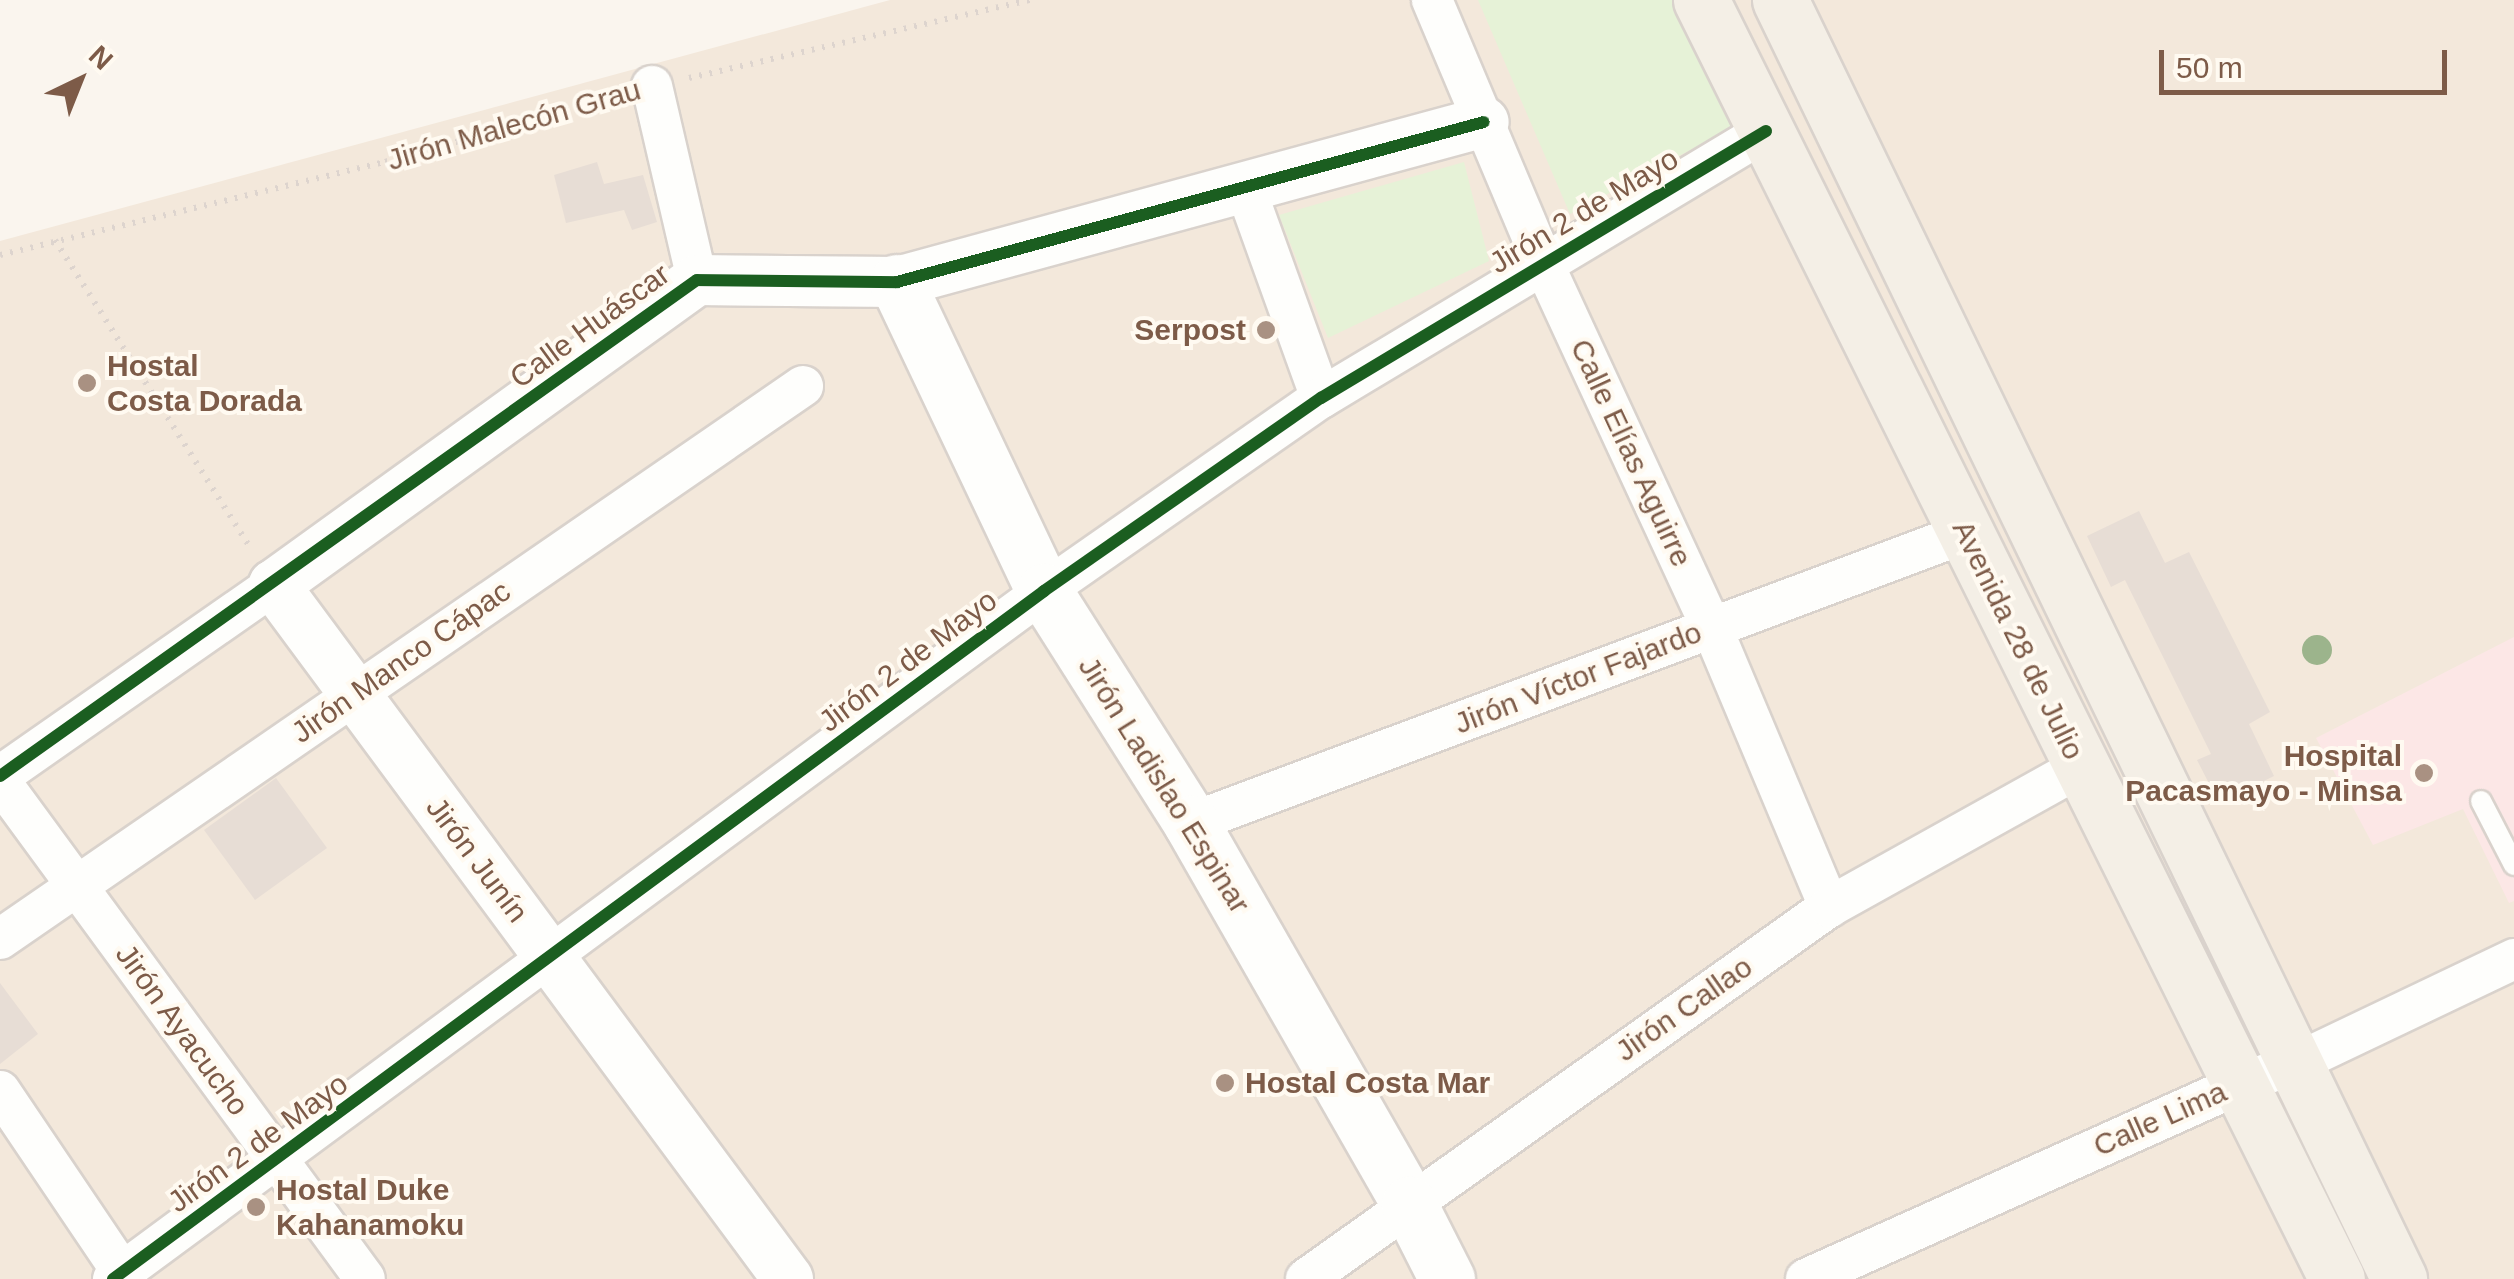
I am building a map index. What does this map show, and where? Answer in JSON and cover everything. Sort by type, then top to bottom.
[{"type":"main road","name":"Avenida 28 de Julio","points":[[1702,0],[2336,1279]]},
{"type":"main road","points":[[1780,0],[2400,1279]]},
{"type":"main road","name":"Jirón Ladislao Espinar","points":[[897,282],[1044,591],[1191,822],[1409,1204],[1447,1279]]},
{"type":"street","name":"Calle Elías Aguirre","points":[[1432,0],[1544,265],[1712,628],[1829,907]]},
{"type":"street","points":[[652,86],[697,280]]},
{"type":"street","name":"Calle Huáscar","points":[[0,778],[697,280],[897,282],[1484,122]]},
{"type":"street","name":"Jirón 2 de Mayo","points":[[121,1277],[1044,591],[1321,398],[1766,132]]},
{"type":"street","points":[[1245,188],[1321,398]]},
{"type":"street","name":"Jirón Manco Cápac","points":[[0,939],[803,386]]},
{"type":"street","name":"Jirón Víctor Fajardo","points":[[1191,822],[1965,534]]},
{"type":"street","name":"Jirón Junín","points":[[274,585],[788,1279]]},
{"type":"street","name":"Jirón Callao","points":[[1306,1279],[1829,907],[2080,768]]},
{"type":"street","name":"Jirón Ayacucho","points":[[0,778],[365,1279]]},
{"type":"street","name":"Calle Lima","points":[[1806,1279],[2239,1084],[2294,1064],[2514,960]]},
{"type":"street","points":[[0,1091],[121,1277]]},
{"type":"lane","points":[[2481,801],[2514,865]]},
{"type":"path","points":[[54,240],[274,585]]},
{"type":"shaded area","points":[[890,0],[2514,0],[2514,1279],[0,1279],[0,241]]},
{"type":"shaded area","name":"Hospital Pacasmayo - Minsa","points":[[2514,637],[2514,901],[2509,903],[2463,809],[2373,845],[2316,738]]},
{"type":"green space","points":[[1478,0],[1682,0],[1741,123],[1570,214]]},
{"type":"green space","points":[[1464,162],[1489,261],[1328,338],[1279,215]]},
{"type":"building","points":[[597,162],[604,184],[643,175],[657,222],[632,230],[624,210],[566,223],[554,175]]},
{"type":"building","points":[[2139,511],[2165,563],[2189,552],[2270,712],[2249,724],[2274,776],[2219,803],[2197,760],[2211,754],[2125,580],[2111,587],[2087,536]]},
{"type":"building","points":[[276,778],[327,848],[255,900],[204,830]]},
{"type":"building","points":[[0,983],[38,1034],[0,1064]]},
{"type":"cycle path","points":[[0,776],[697,280],[897,282],[1484,122]]},
{"type":"cycle path","points":[[113,1279],[1044,591],[1321,398],[1766,131]]},
{"type":"place","name":"Serpost","points":[[1266,330]]},
{"type":"place","name":"Hostal Costa Dorada","points":[[87,383]]},
{"type":"place","name":"Hospital Pacasmayo - Minsa","points":[[2424,773]]},
{"type":"place","name":"Hostal Costa Mar","points":[[1225,1083]]},
{"type":"place","name":"Hostal Duke Kahanamoku","points":[[256,1207]]}]
